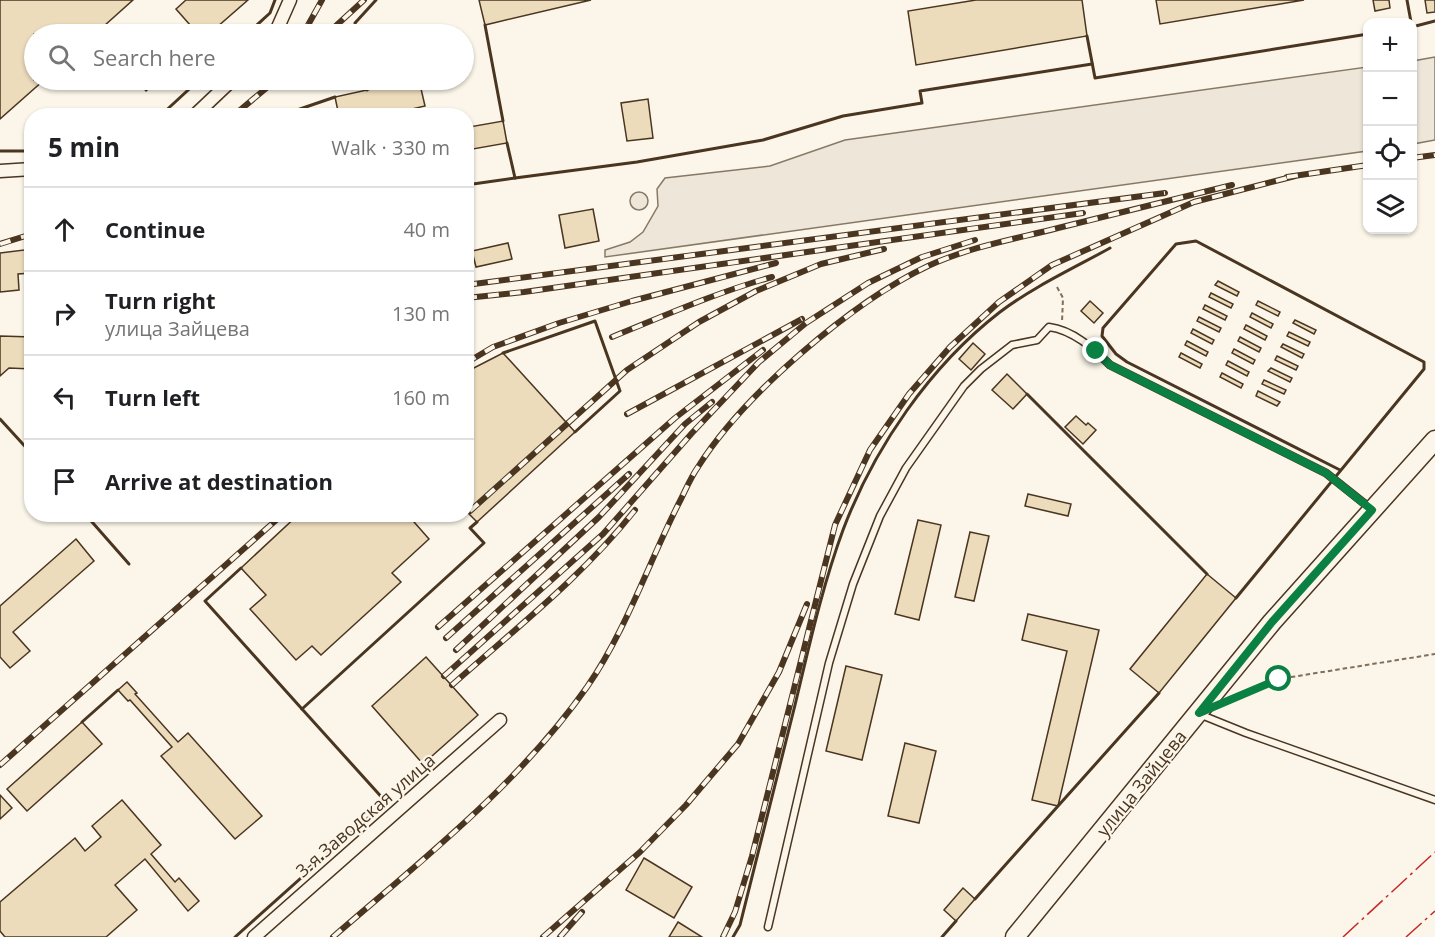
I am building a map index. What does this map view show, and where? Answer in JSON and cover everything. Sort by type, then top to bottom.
[{"type":"street","points":[[279,24],[290,0]]},
{"type":"street","points":[[202,108],[221,90]]},
{"type":"street","points":[[0,171],[24,170]]},
{"type":"street","name":"улица Зайцева","points":[[1015,937],[1272,622],[1435,440]]},
{"type":"street","name":"3-я Заводская улица","points":[[254,937],[500,720]]},
{"type":"lane","points":[[768,927],[829,663],[853,584],[880,516],[906,468],[964,386],[981,369],[1012,345],[1037,340],[1049,327],[1062,329],[1096,351],[1110,365],[1326,473],[1372,510]]},
{"type":"lane","points":[[1199,713],[1246,734],[1435,800]]},
{"type":"path","points":[[1057,287],[1063,298],[1062,329]]},
{"type":"path","points":[[1199,713],[1279,679],[1435,654]]},
{"type":"shaded area","points":[[1435,57],[1435,140],[1417,143],[1417,72],[1417,60]]},
{"type":"shaded area","points":[[1363,68],[1363,152],[605,257],[605,250],[630,242],[643,232],[658,206],[657,189],[665,178],[770,166],[845,140]]},
{"type":"shaded area","points":[[639,192],[645,195],[648,201],[645,207],[639,210],[633,207],[630,201],[633,195]]},
{"type":"building","points":[[0,0],[133,0],[106,24],[24,24],[24,90],[33,90],[0,119]]},
{"type":"building","points":[[186,0],[248,0],[220,24],[189,24],[176,9]]},
{"type":"building","points":[[479,0],[591,0],[485,25]]},
{"type":"building","points":[[976,0],[1082,0],[1087,36],[916,65],[908,11]]},
{"type":"building","points":[[1156,0],[1304,0],[1160,24]]},
{"type":"building","points":[[1373,0],[1389,0],[1390,8],[1375,11]]},
{"type":"building","points":[[1425,0],[1435,0],[1435,12],[1427,13]]},
{"type":"building","points":[[367,90],[421,90],[425,106],[416,108],[337,108],[335,97]]},
{"type":"building","points":[[648,99],[653,138],[627,141],[621,103]]},
{"type":"building","points":[[503,121],[507,143],[474,149],[474,126]]},
{"type":"building","points":[[593,209],[599,241],[565,248],[559,215]]},
{"type":"building","points":[[508,243],[512,259],[476,267],[474,251]]},
{"type":"building","points":[[24,250],[24,274],[18,274],[19,290],[0,292],[0,253]]},
{"type":"building","points":[[1218,281],[1239,292],[1237,296],[1215,285]]},
{"type":"building","points":[[1211,293],[1233,304],[1231,308],[1209,297]]},
{"type":"building","points":[[1090,301],[1103,313],[1094,323],[1081,311]]},
{"type":"building","points":[[1258,301],[1280,312],[1278,316],[1256,305]]},
{"type":"building","points":[[1205,305],[1227,316],[1225,320],[1203,309]]},
{"type":"building","points":[[1252,313],[1273,324],[1271,328],[1250,317]]},
{"type":"building","points":[[1199,317],[1221,328],[1219,332],[1197,321]]},
{"type":"building","points":[[1295,320],[1316,330],[1314,334],[1293,323]]},
{"type":"building","points":[[1246,325],[1267,336],[1265,340],[1244,329]]},
{"type":"building","points":[[1193,329],[1214,340],[1212,344],[1191,333]]},
{"type":"building","points":[[1289,332],[1310,342],[1308,346],[1287,336]]},
{"type":"building","points":[[0,336],[24,337],[24,369],[9,368],[0,376]]},
{"type":"building","points":[[1240,337],[1261,348],[1259,352],[1238,341]]},
{"type":"building","points":[[1187,341],[1208,352],[1206,356],[1185,345]]},
{"type":"building","points":[[973,343],[985,354],[971,370],[959,359]]},
{"type":"building","points":[[1283,344],[1304,354],[1302,358],[1281,347]]},
{"type":"building","points":[[1234,349],[1255,360],[1253,364],[1232,353]]},
{"type":"building","points":[[503,353],[575,432],[477,522],[474,519],[474,368]]},
{"type":"building","points":[[1181,353],[1202,364],[1200,368],[1179,357]]},
{"type":"building","points":[[1277,356],[1298,366],[1296,370],[1275,360]]},
{"type":"building","points":[[1228,361],[1249,372],[1247,376],[1226,365]]},
{"type":"building","points":[[1271,368],[1292,378],[1290,382],[1268,371]]},
{"type":"building","points":[[1222,373],[1243,384],[1241,388],[1220,377]]},
{"type":"building","points":[[1007,374],[1027,394],[1013,409],[992,390]]},
{"type":"building","points":[[1264,380],[1286,390],[1284,394],[1262,384]]},
{"type":"building","points":[[1258,391],[1280,402],[1277,406],[1256,396]]},
{"type":"building","points":[[1076,416],[1096,430],[1083,444],[1065,427]]},
{"type":"building","points":[[1028,494],[1071,504],[1068,516],[1025,506]]},
{"type":"building","points":[[918,520],[941,525],[919,620],[895,614]]},
{"type":"building","points":[[290,522],[414,522],[429,539],[392,573],[401,582],[321,655],[312,646],[296,660],[250,609],[266,595],[241,568]]},
{"type":"building","points":[[970,532],[989,536],[974,601],[955,597]]},
{"type":"building","points":[[76,539],[94,561],[13,632],[30,651],[10,668],[0,657],[0,606]]},
{"type":"building","points":[[1207,574],[1236,598],[1159,693],[1130,669]]},
{"type":"building","points":[[1028,614],[1099,630],[1058,806],[1032,800],[1067,651],[1022,640]]},
{"type":"building","points":[[426,657],[478,715],[423,764],[372,706]]},
{"type":"building","points":[[846,666],[882,675],[862,760],[826,751]]},
{"type":"building","points":[[127,682],[178,742],[188,733],[262,816],[235,839],[161,756],[172,747],[130,700],[128,701],[118,690]]},
{"type":"building","points":[[82,722],[102,744],[27,811],[7,789]]},
{"type":"building","points":[[905,743],[936,751],[919,823],[888,816]]},
{"type":"building","points":[[0,795],[12,808],[0,819]]},
{"type":"building","points":[[122,800],[161,845],[151,854],[175,882],[179,878],[199,901],[188,911],[145,859],[115,885],[137,910],[106,937],[5,937],[0,931],[0,902],[75,838],[85,851],[101,837],[92,826]]},
{"type":"building","points":[[644,858],[692,887],[674,918],[626,890]]},
{"type":"building","points":[[963,888],[975,899],[956,921],[944,910]]},
{"type":"building","points":[[678,922],[702,937],[669,937]]},
{"type":"railway","points":[[309,24],[322,0]]},
{"type":"railway","points":[[338,24],[364,0]]},
{"type":"railway","points":[[243,108],[264,90]]},
{"type":"railway","points":[[1417,157],[1435,155]]},
{"type":"railway","points":[[1287,177],[1363,166]]},
{"type":"railway","points":[[723,937],[735,912],[752,856],[835,525],[870,450],[909,394],[950,347],[999,302],[1052,265],[1194,202],[1295,176]]},
{"type":"railway","points":[[333,937],[500,789],[560,723],[587,687],[614,642],[695,471],[742,410],[801,353],[866,302],[898,282],[944,259],[992,244],[1232,185]]},
{"type":"railway","points":[[474,284],[1165,193]]},
{"type":"railway","points":[[474,297],[1083,213]]},
{"type":"railway","points":[[0,244],[24,236]]},
{"type":"railway","points":[[444,676],[603,534],[692,433],[759,362],[806,323],[868,283],[922,257],[975,240]]},
{"type":"railway","points":[[474,507],[627,370],[699,322],[756,291],[821,264],[884,249]]},
{"type":"railway","points":[[474,358],[493,347],[559,323],[776,263]]},
{"type":"railway","points":[[612,337],[711,297],[772,277]]},
{"type":"railway","points":[[627,414],[802,319]]},
{"type":"railway","points":[[438,627],[675,418],[763,350]]},
{"type":"railway","points":[[456,650],[599,517],[685,424],[712,402]]},
{"type":"railway","points":[[446,638],[629,474]]},
{"type":"railway","points":[[452,685],[571,580],[635,510]]},
{"type":"railway","points":[[0,765],[274,522]]},
{"type":"railway","points":[[543,937],[640,852],[686,805],[738,744],[779,672],[807,604]]},
{"type":"railway","points":[[560,937],[582,912]]},
{"type":"wall","points":[[258,24],[270,13],[275,0]]},
{"type":"wall","points":[[355,24],[376,0]]},
{"type":"wall","points":[[1407,0],[1410,18]]},
{"type":"wall","points":[[1417,26],[1435,21]]},
{"type":"wall","points":[[485,25],[503,121]]},
{"type":"wall","points":[[1087,36],[1095,78],[1363,35]]},
{"type":"wall","points":[[515,178],[637,162],[763,140],[843,116],[922,103],[920,91],[1092,64]]},
{"type":"wall","points":[[169,108],[188,90]]},
{"type":"wall","points":[[303,108],[335,97]]},
{"type":"wall","points":[[474,184],[515,178],[507,143]]},
{"type":"wall","points":[[0,151],[24,151]]},
{"type":"wall","points":[[1236,598],[1424,369],[1424,362],[1196,241],[1176,244],[1103,328],[1102,336],[1116,354],[1127,362],[1340,470]]},
{"type":"wall","points":[[733,937],[740,925],[829,573],[843,530],[871,469],[907,410],[950,357],[974,334],[1026,294],[1110,248]]},
{"type":"wall","points":[[503,353],[595,321],[620,391],[575,432]]},
{"type":"wall","points":[[1027,394],[1207,574]]},
{"type":"wall","points":[[0,419],[24,445]]},
{"type":"wall","points":[[92,522],[129,564]]},
{"type":"wall","points":[[241,568],[205,601],[302,709],[484,543],[470,528],[477,522]]},
{"type":"wall","points":[[82,722],[118,690]]},
{"type":"wall","points":[[975,899],[1159,693]]},
{"type":"wall","points":[[235,937],[386,802],[302,709]]},
{"type":"wall","points":[[942,937],[956,921]]},
{"type":"power","points":[[1343,937],[1435,852]]},
{"type":"power","points":[[1406,937],[1435,911]]},
{"type":"route","points":[[1096,351],[1110,365],[1326,473],[1372,510],[1272,622],[1199,713],[1279,679]]}]
